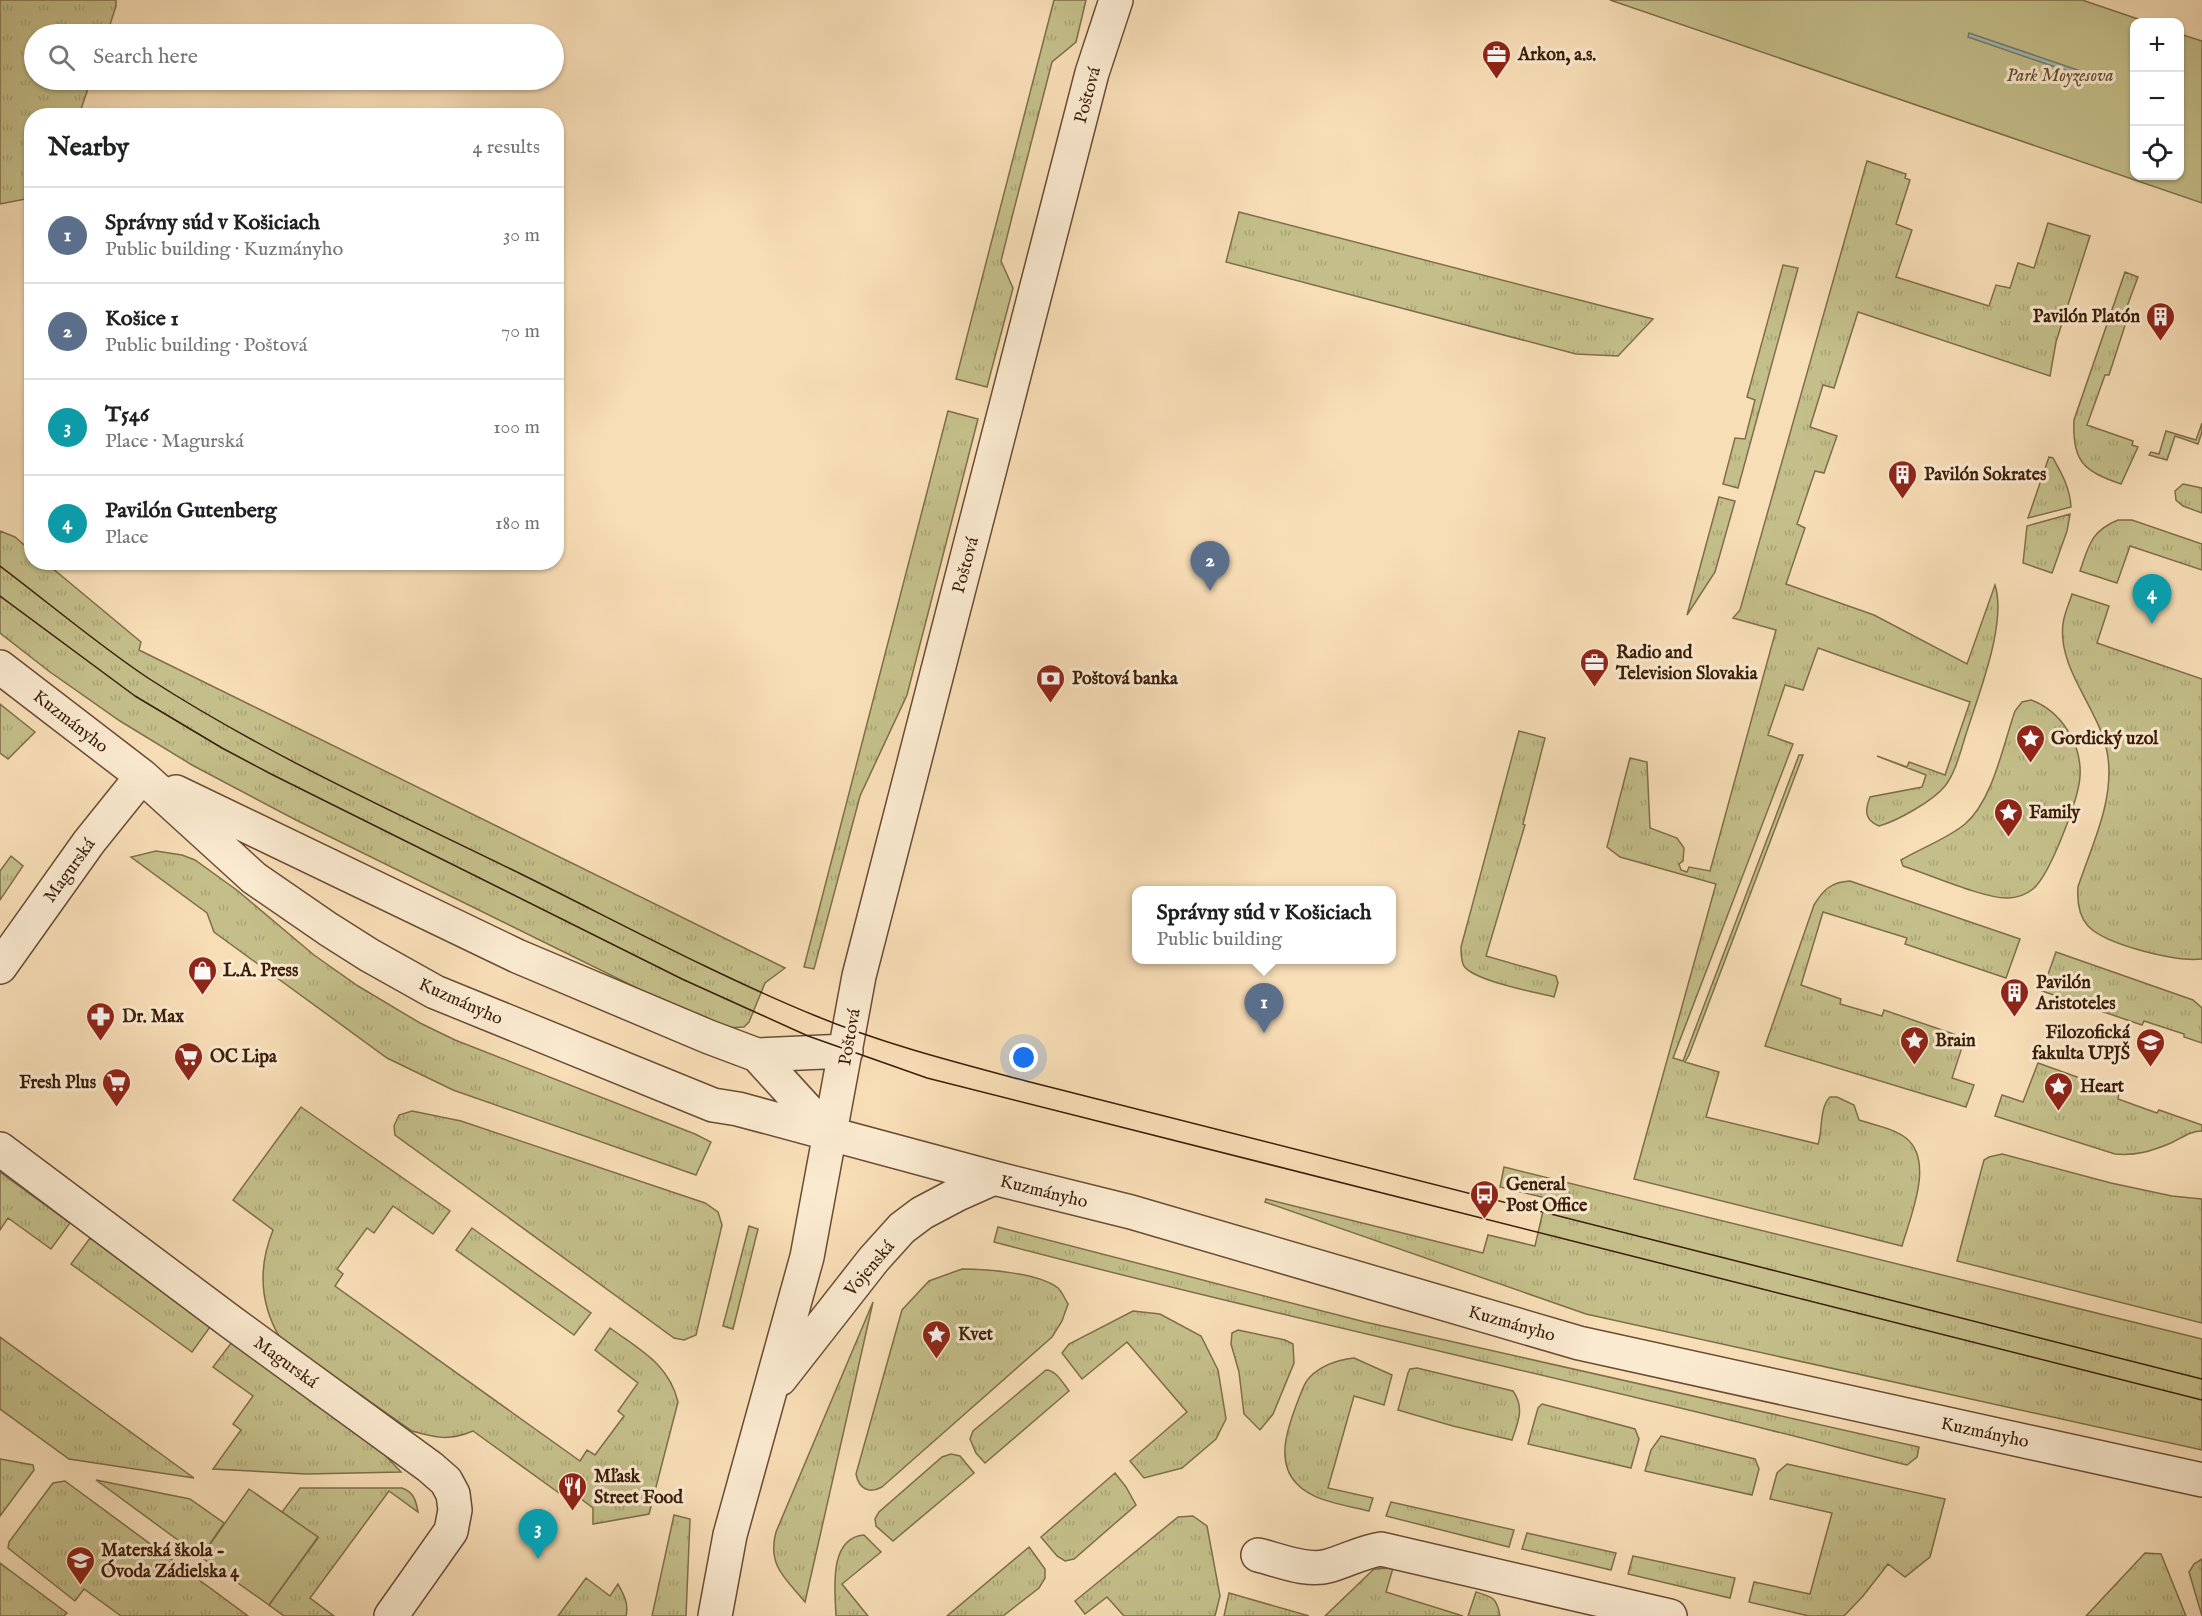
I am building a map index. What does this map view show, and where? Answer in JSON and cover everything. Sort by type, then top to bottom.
[{"type":"street","name":"Poštová","points":[[830,1135],[862,964],[1089,85],[1116,0]]},
{"type":"street","name":"Kuzmányho","points":[[0,667],[142,776],[254,878],[336,934],[435,992],[713,1105],[738,1109],[994,1178],[1131,1212],[1579,1343],[2202,1480]]},
{"type":"street","name":"Kuzmányho","points":[[142,776],[517,956],[709,1037],[757,1055],[846,1051]]},
{"type":"street","name":"Magurská","points":[[0,967],[89,842],[142,776]]},
{"type":"street","name":"Kuzmányho","points":[[757,1055],[830,1135]]},
{"type":"street","name":"Vojenská","points":[[715,1616],[730,1535],[807,1257],[830,1135]]},
{"type":"street","name":"Magurská","points":[[0,1149],[446,1481],[453,1494],[455,1510],[451,1531],[391,1616]]},
{"type":"street","name":"Vojenská","points":[[771,1390],[874,1259],[902,1228],[922,1213],[994,1178]]},
{"type":"street","points":[[1258,1555],[1312,1568],[1327,1567],[1365,1552],[1381,1549],[1670,1616]]},
{"type":"green space","points":[[0,0],[116,0],[110,24],[24,24],[24,90],[88,90],[81,108],[24,108],[24,199],[0,204]]},
{"type":"green space","points":[[1054,0],[1086,0],[1076,42],[1052,62],[1011,221],[1001,261],[1013,288],[987,387],[956,379]]},
{"type":"green space","name":"Park Moyzesova","points":[[1610,0],[2082,0],[2135,18],[2130,18],[2130,178]]},
{"type":"green space","name":"Park Moyzesova","points":[[2184,35],[2202,41],[2202,203],[2135,180],[2184,180]]},
{"type":"green space","points":[[1867,161],[1906,174],[1905,178],[1910,180],[1896,224],[1912,230],[1896,277],[1989,306],[1996,285],[2010,288],[2018,263],[2034,268],[2048,223],[2090,236],[2056,342],[2050,376],[1858,312],[1834,388],[1823,385],[1810,427],[1837,436],[1824,473],[1815,471],[1797,524],[1805,528],[1786,584],[1874,615],[1967,664],[1995,585],[1998,601],[1995,638],[1958,760],[1949,780],[1924,804],[1879,826],[1868,818],[1867,806],[1870,797],[1922,787],[1926,775],[1877,756],[1907,767],[1909,762],[1945,775],[1970,702],[1818,648],[1803,690],[1785,685],[1768,735],[1793,744],[1673,1058],[1683,1061],[1799,755],[1803,755],[1685,1062],[1719,1072],[1706,1117],[1818,1144],[1824,1107],[1830,1097],[1837,1097],[1854,1105],[1859,1120],[1889,1129],[1906,1138],[1914,1148],[1919,1160],[1920,1175],[1902,1246],[1634,1179],[1716,884],[1620,857],[1607,847],[1630,758],[1647,762],[1650,828],[1677,838],[1684,848],[1683,861],[1679,864],[1681,870],[1687,872],[1689,867],[1710,871],[1776,630],[1733,618],[1740,610]]},
{"type":"green space","points":[[1239,212],[1653,319],[1618,356],[1576,354],[1226,262]]},
{"type":"green space","points":[[1783,265],[1798,268],[1738,488],[1723,484],[1735,438],[1745,439],[1755,400],[1747,397]]},
{"type":"green space","points":[[2125,272],[2138,277],[2126,309],[2130,310],[2109,375],[2105,375],[2087,425],[2133,441],[2132,445],[2138,447],[2121,484],[2097,474],[2082,463],[2075,445],[2074,420]]},
{"type":"green space","points":[[948,411],[978,419],[907,695],[860,796],[814,969],[804,967]]},
{"type":"green space","points":[[2202,423],[2198,444],[2175,436],[2167,460],[2149,455],[2151,452],[2159,454],[2166,431],[2196,440]]},
{"type":"green space","points":[[2049,457],[2053,458],[2065,481],[2071,507],[2028,518]]},
{"type":"green space","points":[[2183,484],[2202,488],[2202,513],[2183,506],[2176,500],[2175,491]]},
{"type":"green space","points":[[1719,497],[1735,501],[1715,572],[1687,615]]},
{"type":"green space","points":[[2070,514],[2067,531],[2052,573],[2023,563],[2027,526]]},
{"type":"green space","points":[[2118,520],[2132,520],[2202,544],[2202,570],[2130,546],[2117,583],[2080,571],[2096,534]]},
{"type":"green space","points":[[0,531],[15,537],[24,545],[24,570],[54,570],[141,642],[139,650],[785,968],[765,983],[749,1022],[744,1027],[726,1028],[708,1023],[296,820],[192,765],[120,721],[50,672],[0,633]]},
{"type":"green space","points":[[2072,594],[2109,606],[2097,643],[2202,679],[2202,959],[2176,958],[2125,946],[2097,933],[2088,926],[2080,913],[2078,887],[2105,808],[2109,775],[2104,741],[2073,675],[2063,641],[2063,624]]},
{"type":"green space","points":[[2031,700],[2052,712],[2068,730],[2080,764],[2075,801],[2055,853],[2040,881],[2028,893],[2011,898],[1998,897],[1985,895],[1903,866],[1901,860],[1950,834],[1975,814],[1990,787],[2015,711],[2022,702]]},
{"type":"green space","points":[[0,704],[35,732],[8,759],[0,753]]},
{"type":"green space","points":[[1519,731],[1545,738],[1523,824],[1525,825],[1486,956],[1556,976],[1558,983],[1554,997],[1480,976],[1464,966],[1461,957],[1461,947]]},
{"type":"green space","points":[[156,851],[182,855],[195,860],[238,891],[314,955],[358,986],[420,1023],[455,1040],[711,1142],[696,1175],[453,1090],[387,1058],[214,932],[207,913],[131,857]]},
{"type":"green space","points":[[11,856],[23,866],[0,900],[0,871]]},
{"type":"green space","points":[[1850,881],[2020,939],[2006,978],[1905,944],[1907,938],[1823,912],[1801,985],[1841,999],[1840,1004],[1882,1016],[1884,1010],[1965,1038],[1952,1078],[1974,1085],[1966,1107],[1765,1046],[1814,905],[1828,888]]},
{"type":"green space","points":[[2056,952],[2193,1000],[2202,1008],[2202,1043],[2184,1037],[2184,1034],[2144,1021],[2142,1025],[2042,991]]},
{"type":"green space","points":[[2038,1063],[2119,1092],[2118,1099],[2157,1113],[2159,1110],[2202,1125],[2202,1131],[2190,1133],[2150,1151],[2137,1154],[2115,1154],[1995,1116],[2002,1095],[2023,1102]]},
{"type":"green space","points":[[301,1107],[450,1211],[433,1234],[393,1206],[374,1233],[367,1228],[337,1269],[343,1274],[335,1286],[580,1461],[587,1450],[595,1455],[624,1416],[618,1411],[638,1383],[595,1350],[610,1328],[652,1359],[660,1368],[674,1389],[678,1402],[649,1514],[593,1524],[593,1508],[568,1489],[559,1493],[473,1431],[457,1436],[442,1437],[412,1431],[280,1338],[268,1311],[263,1284],[265,1257],[273,1230],[233,1200]]},
{"type":"green space","points":[[412,1111],[461,1121],[705,1203],[718,1212],[722,1225],[696,1335],[684,1340],[674,1338],[395,1135],[394,1126],[399,1115]]},
{"type":"green space","points":[[2002,1154],[2111,1183],[2172,1196],[2202,1199],[2202,1323],[1957,1261],[1984,1160]]},
{"type":"green space","points":[[1504,1167],[2202,1339],[2202,1450],[1586,1314],[1265,1202],[1266,1199],[1483,1253],[1488,1235],[1535,1246],[1546,1198],[1500,1187]]},
{"type":"green space","points":[[0,1172],[70,1223],[51,1249],[8,1218],[0,1230]]},
{"type":"green space","points":[[749,1226],[758,1229],[733,1329],[723,1326]]},
{"type":"green space","points":[[998,1227],[1365,1322],[1919,1447],[1917,1457],[1907,1465],[1156,1283],[994,1242]]},
{"type":"green space","points":[[472,1228],[591,1313],[574,1335],[456,1250]]},
{"type":"green space","points":[[90,1238],[210,1327],[192,1352],[71,1264]]},
{"type":"green space","points":[[962,1269],[1026,1275],[1049,1283],[1058,1288],[1068,1304],[1062,1321],[1052,1337],[882,1487],[873,1490],[865,1489],[856,1474],[902,1310],[929,1281]]},
{"type":"green space","points":[[873,1302],[805,1602],[785,1578],[776,1562],[774,1543],[776,1532]]},
{"type":"green space","points":[[1133,1311],[1160,1314],[1201,1336],[1218,1370],[1226,1419],[1216,1439],[1182,1468],[1144,1478],[1130,1461],[1187,1412],[1127,1342],[1082,1379],[1062,1353],[1069,1344]]},
{"type":"green space","points":[[1238,1330],[1285,1340],[1293,1344],[1294,1363],[1273,1414],[1260,1430],[1244,1414],[1239,1372],[1231,1344],[1232,1333]]},
{"type":"green space","points":[[0,1337],[194,1478],[69,1459],[0,1409]]},
{"type":"green space","points":[[232,1342],[381,1451],[401,1472],[306,1474],[213,1469],[241,1430],[233,1424],[253,1396],[213,1367]]},
{"type":"green space","points":[[1354,1358],[1392,1375],[1384,1405],[1354,1396],[1328,1488],[1373,1498],[1369,1511],[1312,1495],[1297,1484],[1286,1465],[1288,1431],[1307,1380],[1324,1366]]},
{"type":"green space","points":[[1417,1368],[1513,1391],[1520,1409],[1512,1440],[1398,1410],[1408,1373],[1410,1369]]},
{"type":"green space","points":[[1046,1370],[1056,1375],[1069,1391],[985,1463],[976,1453],[970,1439],[973,1431]]},
{"type":"green space","points":[[1542,1404],[1635,1429],[1639,1439],[1631,1468],[1528,1444],[1538,1408]]},
{"type":"green space","points":[[1661,1436],[1755,1459],[1759,1469],[1752,1495],[1645,1471],[1651,1450]]},
{"type":"green space","points":[[951,1454],[960,1456],[974,1473],[893,1541],[876,1526],[875,1519],[879,1512],[942,1457]]},
{"type":"green space","points":[[0,1459],[33,1465],[34,1470],[0,1516]]},
{"type":"green space","points":[[1787,1464],[1945,1499],[1930,1557],[1905,1577],[1888,1564],[1844,1616],[1809,1616],[1749,1602],[1754,1582],[1810,1594],[1832,1513],[1770,1499],[1777,1473]]},
{"type":"green space","points":[[1115,1473],[1136,1505],[1074,1559],[1065,1561],[1057,1556],[1041,1537]]},
{"type":"green space","points":[[96,1480],[190,1499],[224,1523],[201,1557]]},
{"type":"green space","points":[[65,1481],[248,1616],[121,1616],[84,1589],[75,1601],[8,1548],[9,1542],[53,1483]]},
{"type":"green space","points":[[300,1488],[402,1488],[412,1494],[416,1504],[418,1512],[389,1491],[310,1598],[334,1616],[284,1616],[269,1605],[318,1538],[282,1512]]},
{"type":"green space","points":[[249,1489],[318,1537],[269,1605],[201,1557]]},
{"type":"green space","points":[[1391,1502],[1514,1530],[1509,1547],[1386,1516]]},
{"type":"green space","points":[[674,1515],[690,1519],[686,1616],[652,1616]]},
{"type":"green space","points":[[1193,1516],[1207,1526],[1220,1596],[1215,1616],[1124,1616],[1107,1597],[1085,1614],[1075,1601],[1178,1517]]},
{"type":"green space","points":[[1527,1533],[1616,1553],[1611,1570],[1522,1549]]},
{"type":"green space","points":[[864,1535],[881,1552],[842,1584],[868,1616],[836,1616],[835,1580],[839,1555],[844,1545],[852,1538]]},
{"type":"green space","points":[[1029,1547],[1045,1569],[1045,1578],[1039,1588],[1003,1616],[947,1616]]},
{"type":"green space","points":[[2145,1553],[2161,1554],[2186,1616],[2086,1616]]},
{"type":"green space","points":[[1633,1556],[1735,1578],[1730,1598],[1628,1574]]},
{"type":"green space","points":[[2202,1559],[2202,1616],[2189,1572],[2194,1564]]},
{"type":"green space","points":[[0,1563],[67,1613],[64,1616],[0,1616]]},
{"type":"green space","points":[[1393,1568],[1386,1592],[1463,1616],[1325,1616],[1374,1569]]},
{"type":"green space","points":[[586,1578],[610,1596],[618,1584],[626,1604],[626,1616],[558,1616]]},
{"type":"green space","points":[[1476,1592],[1496,1602],[1500,1616],[1468,1616]]},
{"type":"green space","points":[[1229,1593],[1309,1616],[1224,1616]]},
{"type":"water","points":[[1969,33],[2101,78],[2099,82],[1968,37]]},
{"type":"tram line","points":[[0,566],[129,665],[239,733],[705,966],[842,1026],[920,1052],[1026,1081],[2202,1379]]},
{"type":"tram line","points":[[0,596],[135,696],[222,748],[682,979],[808,1036],[927,1078],[2202,1400]]},
{"type":"place","name":"Arkon, a.s.","points":[[1497,80]]},
{"type":"place","name":"Pavilón Platón","points":[[2161,342]]},
{"type":"place","name":"Pavilón Sokrates","points":[[1903,500]]},
{"type":"place","name":"Košice 1","points":[[1210,591]]},
{"type":"place","name":"Pavilón Gutenberg","points":[[2152,624]]},
{"type":"place","name":"Radio and Television Slovakia","points":[[1595,688]]},
{"type":"place","name":"Poštová banka","points":[[1051,704]]},
{"type":"place","name":"Gordický uzol","points":[[2030,764]]},
{"type":"place","name":"Family","points":[[2008,838]]},
{"type":"place","name":"L.A. Press","points":[[202,996]]},
{"type":"place","name":"Pavilón Aristoteles","points":[[2015,1018]]},
{"type":"place","name":"Správny súd v Košiciach","points":[[1264,1033]]},
{"type":"place","name":"Dr. Max","points":[[101,1042]]},
{"type":"place","name":"Brain","points":[[1914,1066]]},
{"type":"place","name":"Filozofická fakulta UPJŠ","points":[[2151,1068]]},
{"type":"place","name":"OC Lipa","points":[[189,1082]]},
{"type":"place","name":"Fresh Plus","points":[[117,1108]]},
{"type":"place","name":"Heart","points":[[2059,1112]]},
{"type":"place","name":"General Post Office","points":[[1485,1220]]},
{"type":"place","name":"Kvet","points":[[937,1360]]},
{"type":"place","name":"Mľask Street Food","points":[[573,1512]]},
{"type":"place","name":"T546","points":[[538,1559]]},
{"type":"place","name":"Materská škola - Óvoda Zádielska 4","points":[[80,1586]]}]
